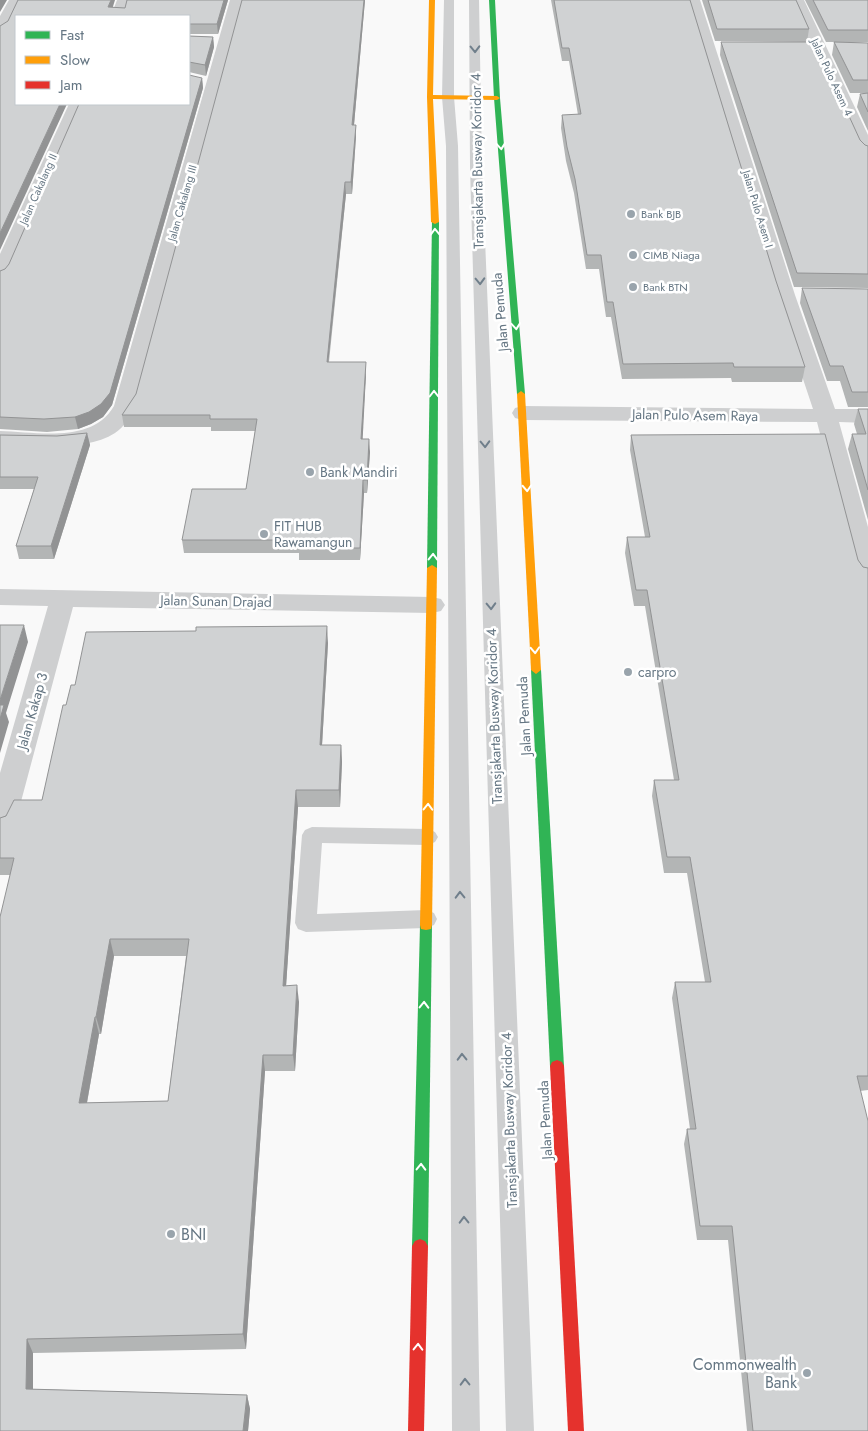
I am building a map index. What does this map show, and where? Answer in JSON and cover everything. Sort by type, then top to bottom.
[{"type":"main road","points":[[416,1431],[432,605],[436,252],[430,97],[432,0]]},
{"type":"main road","name":"Jalan Pemuda","points":[[492,0],[497,98],[523,413],[576,1431]]},
{"type":"main road","points":[[430,97],[497,98]]},
{"type":"street","points":[[3,38],[16,0]]},
{"type":"street","points":[[118,15],[124,0]]},
{"type":"street","name":"Jalan Cakalang III","points":[[0,438],[73,438],[89,435],[105,430],[116,421],[125,406],[206,83],[226,41],[237,0]]},
{"type":"street","name":"Jalan Pulo Asem I","points":[[693,0],[794,296],[866,562]]},
{"type":"street","name":"Jalan Pulo Asem 4","points":[[797,0],[818,49],[868,153]]},
{"type":"street","points":[[207,40],[226,41]]},
{"type":"street","points":[[708,48],[728,48]]},
{"type":"street","points":[[798,49],[838,49]]},
{"type":"street","points":[[842,100],[860,100]]},
{"type":"street","name":"Jalan Cakalang II","points":[[0,275],[77,105]]},
{"type":"street","name":"Jalan Pulo Asem Raya","points":[[523,413],[868,416]]},
{"type":"street","name":"Jalan Sunan Drajad","points":[[0,597],[432,605]]},
{"type":"street","name":"Jalan Kakap 3","points":[[0,824],[4,792],[63,597]]},
{"type":"lane","name":"Transjakarta Busway Koridor 4","points":[[449,0],[448,98],[452,146],[466,1431]]},
{"type":"lane","name":"Transjakarta Busway Koridor 4","points":[[474,0],[476,186],[520,1431]]},
{"type":"lane","points":[[426,919],[306,923],[312,836],[428,837]]},
{"type":"building","points":[[18,0],[111,0],[108,7],[125,8],[127,0],[224,0],[217,24],[190,24],[190,15],[15,15],[15,105],[60,105],[0,233],[0,26],[8,21]]},
{"type":"building","points":[[242,0],[364,0],[352,125],[356,125],[351,182],[345,182],[327,362],[366,362],[361,439],[369,439],[367,480],[363,480],[360,548],[298,548],[299,540],[182,540],[192,489],[246,489],[257,419],[210,419],[210,415],[122,415],[136,394]]},
{"type":"building","points":[[554,0],[690,0],[776,281],[805,367],[734,367],[733,363],[623,364],[613,302],[607,302],[601,255],[587,255],[575,179],[562,115],[581,114],[569,48],[562,48]]},
{"type":"building","points":[[708,0],[796,0],[809,29],[717,29]]},
{"type":"building","points":[[813,0],[868,0],[868,30],[828,30]]},
{"type":"building","points":[[190,36],[213,37],[205,65],[190,62]]},
{"type":"building","points":[[721,42],[815,42],[860,140],[868,146],[868,274],[797,273]]},
{"type":"building","points":[[834,42],[868,43],[868,80],[853,80]]},
{"type":"building","points":[[190,75],[202,78],[110,393],[101,404],[89,412],[75,417],[44,419],[0,417],[0,271],[9,264],[79,105],[190,105]]},
{"type":"building","points":[[868,93],[868,112],[860,94]]},
{"type":"building","points":[[802,288],[868,289],[868,392],[852,392],[843,366],[830,366]]},
{"type":"building","points":[[858,409],[868,409],[868,490],[852,434],[866,434]]},
{"type":"building","points":[[87,433],[51,546],[16,546],[38,477],[0,477],[0,435],[57,436]]},
{"type":"building","points":[[825,434],[858,560],[863,567],[868,568],[868,1076],[857,1076],[868,1121],[868,1431],[753,1431],[732,1226],[700,1226],[687,1129],[696,1129],[675,982],[711,982],[690,857],[667,857],[654,780],[679,780],[647,590],[636,590],[627,537],[650,537],[631,435]]},
{"type":"building","points":[[0,625],[24,625],[0,700]]},
{"type":"building","points":[[327,626],[320,745],[341,745],[339,790],[296,790],[283,986],[297,985],[293,1055],[263,1055],[243,1334],[27,1339],[26,1389],[247,1395],[243,1431],[0,1431],[0,917],[14,858],[0,858],[0,818],[6,816],[14,800],[42,800],[63,705],[66,705],[71,685],[75,685],[86,632],[196,631],[196,627]],"holes":[[[110,939],[189,939],[168,1101],[79,1103]]]},
{"type":"building","points":[[0,705],[4,705],[0,719]]},
{"type":"traffic: fast","points":[[492,0],[497,98],[521,394]]},
{"type":"traffic: fast","points":[[432,568],[435,222]]},
{"type":"traffic: fast","points":[[536,670],[557,1066]]},
{"type":"traffic: fast","points":[[420,1246],[426,925]]},
{"type":"traffic: slow","points":[[432,0],[430,97],[435,222]]},
{"type":"traffic: slow","points":[[430,97],[497,98]]},
{"type":"traffic: slow","points":[[521,394],[536,670]]},
{"type":"traffic: slow","points":[[426,925],[432,568]]},
{"type":"traffic: jam","points":[[557,1066],[576,1431]]},
{"type":"traffic: jam","points":[[416,1431],[420,1246]]},
{"type":"place","name":"Bank BJB","points":[[631,214]]},
{"type":"place","name":"CIMB Niaga","points":[[633,255]]},
{"type":"place","name":"Bank BTN","points":[[633,287]]},
{"type":"place","name":"Bank Mandiri","points":[[310,472]]},
{"type":"place","name":"FIT HUB Rawamangun","points":[[264,534]]},
{"type":"place","name":"carpro","points":[[628,672]]},
{"type":"place","name":"BNI","points":[[171,1234]]},
{"type":"place","name":"Commonwealth Bank","points":[[807,1373]]}]
